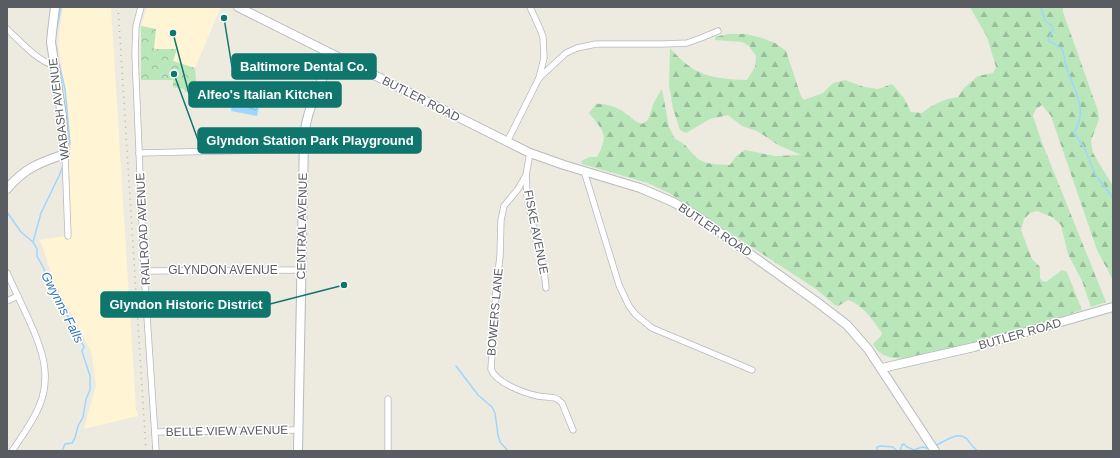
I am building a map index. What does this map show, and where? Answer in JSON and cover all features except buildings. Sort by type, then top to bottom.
[{"type":"main road","name":"WABASH AVENUE","points":[[55,7],[52,32],[52,52],[62,116],[65,154]]},
{"type":"main road","name":"BUTLER ROAD","points":[[238,7],[530,153],[658,195],[697,216],[833,313],[860,340],[882,368],[974,347],[1113,307]]},
{"type":"main road","name":"CENTRAL AVENUE","points":[[298,451],[304,132],[307,119],[333,55]]},
{"type":"main road","points":[[7,189],[22,173],[34,166],[65,154]]},
{"type":"main road","points":[[882,368],[935,451]]},
{"type":"street","name":"RAILROAD AVENUE","points":[[141,7],[135,36],[144,271],[156,451]]},
{"type":"street","points":[[506,142],[539,78],[544,58],[543,37],[530,7]]},
{"type":"street","points":[[7,29],[44,62],[55,66]]},
{"type":"street","points":[[539,78],[561,57],[577,48],[596,44],[687,43],[718,31]]},
{"type":"street","points":[[139,153],[303,149]]},
{"type":"street","name":"FISKE AVENUE","points":[[530,153],[526,175],[527,196],[536,240],[543,262],[546,288]]},
{"type":"street","name":"WABASH AVENUE","points":[[65,154],[68,236]]},
{"type":"street","points":[[584,171],[619,285],[629,306],[636,315],[652,328],[752,370]]},
{"type":"street","name":"BOWERS LANE","points":[[526,175],[518,189],[504,206],[500,220],[500,256],[491,368],[497,378],[522,391],[532,395],[555,397],[559,399],[573,430]]},
{"type":"street","name":"GLYNDON AVENUE","points":[[144,271],[301,270]]},
{"type":"street","points":[[7,273],[39,342],[45,364],[46,377],[44,390],[38,409],[12,451]]},
{"type":"street","points":[[7,301],[18,296]]},
{"type":"street","points":[[388,399],[388,451]]},
{"type":"street","name":"BELLE VIEW AVENUE","points":[[155,432],[298,430]]},
{"type":"shaded area","points":[[63,7],[111,7],[136,410],[138,416],[84,429],[96,385],[91,351],[53,279],[41,242],[38,240],[65,236],[63,158],[71,148],[68,110],[58,43]]},
{"type":"shaded area","points":[[147,7],[221,7],[195,68],[173,61],[176,49],[153,49],[156,29],[141,26]]},
{"type":"green space","points":[[970,7],[1063,7],[1063,12],[1098,111],[1099,119],[1091,141],[1093,153],[1113,186],[1113,280],[1097,250],[1051,116],[1042,105],[1036,109],[1033,116],[1041,140],[1106,302],[1091,307],[1082,281],[1068,254],[1061,225],[1052,217],[1037,211],[1030,213],[1024,219],[1021,230],[1032,259],[1040,267],[1040,278],[1042,281],[1046,282],[1062,270],[1067,272],[1082,310],[1001,336],[904,359],[886,356],[879,352],[873,344],[882,333],[859,306],[848,300],[838,306],[835,305],[816,289],[669,193],[648,183],[582,164],[581,161],[590,157],[597,157],[603,143],[604,138],[601,129],[589,113],[596,104],[618,109],[642,124],[648,120],[654,102],[662,89],[669,127],[675,139],[680,141],[698,159],[702,161],[712,164],[730,165],[736,156],[745,150],[775,156],[801,155],[778,145],[757,131],[742,126],[728,115],[710,119],[686,133],[680,130],[673,109],[669,85],[670,48],[687,65],[704,74],[724,79],[747,80],[755,67],[756,56],[749,46],[742,42],[715,40],[715,37],[728,34],[746,34],[762,38],[775,43],[786,51],[801,96],[804,100],[823,93],[833,83],[845,80],[864,87],[878,89],[892,84],[904,98],[911,112],[922,113],[939,102],[958,97],[964,88],[978,76],[993,73],[996,67],[987,37]]},
{"type":"green space","points":[[141,26],[156,29],[154,49],[177,49],[173,61],[195,68],[197,93],[185,92],[184,89],[173,87],[173,80],[141,80]]},
{"type":"water","points":[[232,102],[259,107],[257,116],[231,111]]},
{"type":"waterway","points":[[56,32],[61,7]]},
{"type":"waterway","points":[[1041,7],[1045,21],[1051,25],[1053,30],[1048,40],[1062,49],[1065,64],[1079,100],[1080,116],[1074,133],[1084,147],[1095,174],[1113,198]]},
{"type":"waterway","points":[[55,43],[57,52]]},
{"type":"waterway","points":[[59,64],[65,89],[70,144]]},
{"type":"waterway","points":[[33,242],[41,213],[63,165]]},
{"type":"waterway","name":"Gwynns Falls","points":[[7,212],[21,232],[33,242],[37,249],[37,256],[44,269],[47,280],[84,347],[82,351],[90,376],[90,390],[86,399],[83,417],[78,426],[75,438],[72,443],[65,444],[62,451]]},
{"type":"waterway","points":[[456,366],[478,395],[492,407],[495,413],[500,442],[508,451]]},
{"type":"waterway","points":[[936,445],[956,436],[960,436],[967,439],[978,451]]},
{"type":"waterway","points":[[900,451],[902,445],[904,444],[914,450],[922,447],[927,448]]},
{"type":"waterway","points":[[877,451],[877,447],[881,446],[893,447],[897,451]]},
{"type":"railway","points":[[118,7],[146,451]]},
{"type":"place","name":"Baltimore Dental Co.","points":[[224,18]]},
{"type":"place","name":"Alfeo's Italian Kitchen","points":[[173,33]]},
{"type":"place","name":"Glyndon Station Park Playground","points":[[174,74]]},
{"type":"place","name":"Glyndon Historic District","points":[[344,285]]}]
